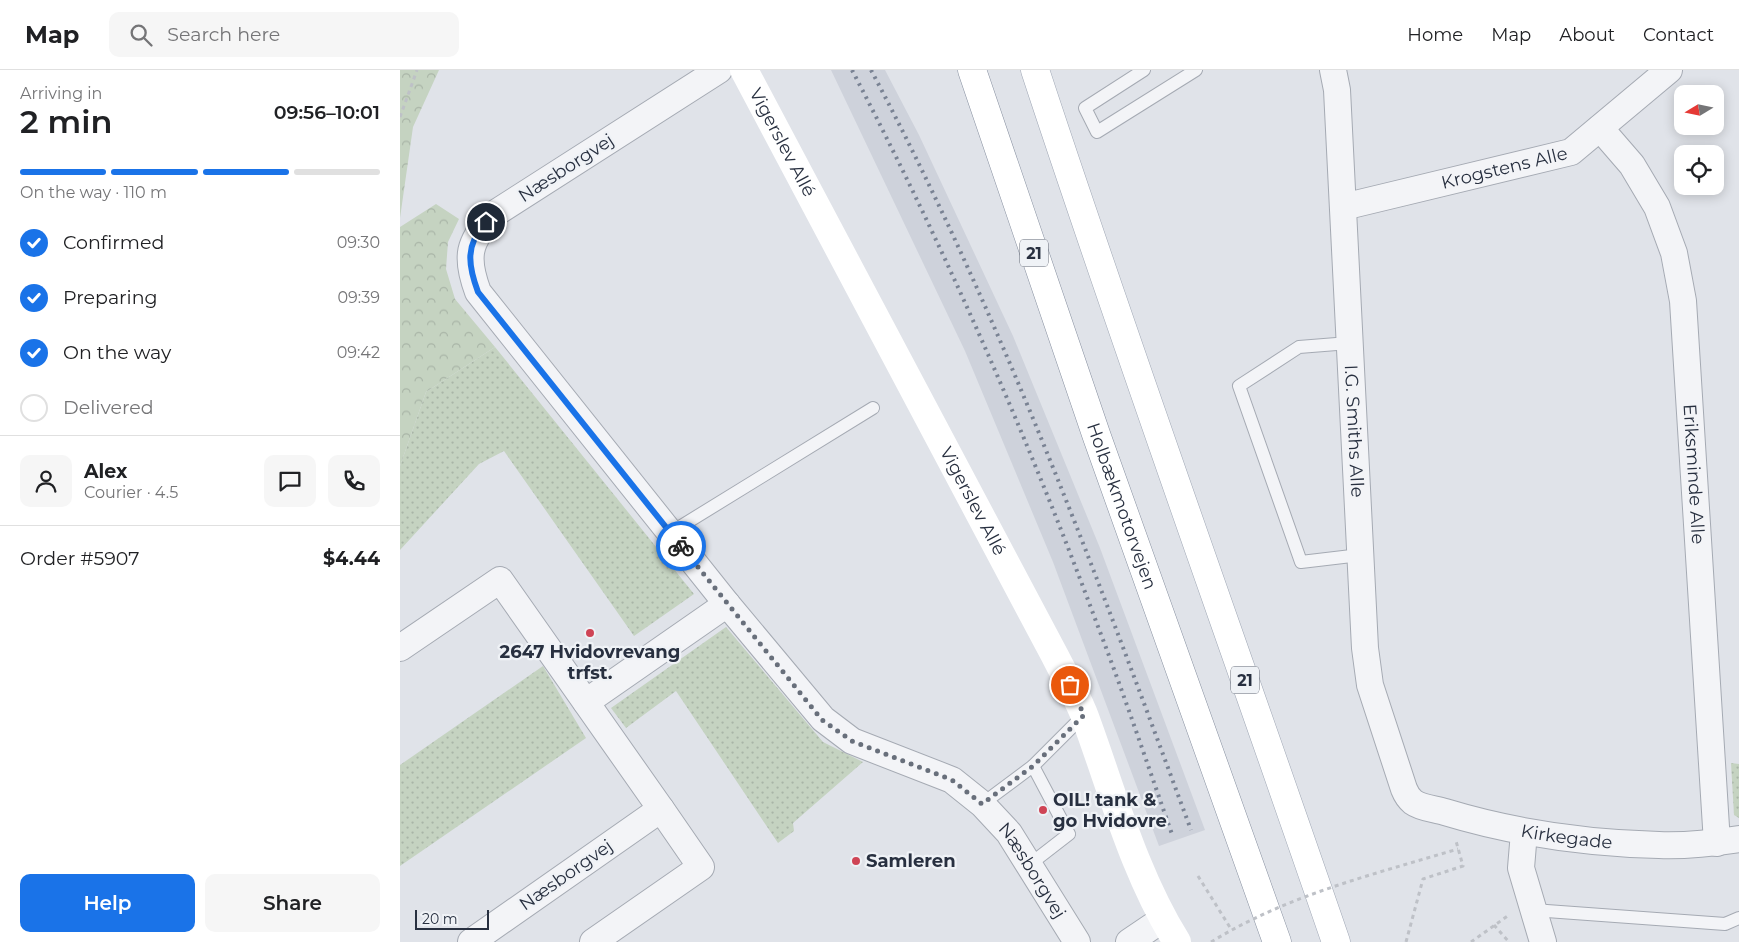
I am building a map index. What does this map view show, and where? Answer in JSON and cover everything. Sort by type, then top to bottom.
[{"type":"main road","name":"Vigerslev Allé","points":[[744,70],[1055,656],[1084,715],[1129,842],[1163,919],[1177,942]]},
{"type":"main road","name":"Holbækmotorvejen","points":[[972,70],[1100,446],[1277,942]]},
{"type":"main road","name":"21","points":[[1036,70],[1069,173],[1336,942]]},
{"type":"street","name":"Næsborgvej","points":[[719,70],[494,214],[479,230],[470,250],[470,272],[478,292],[822,720],[852,741],[952,780],[982,804],[1009,833],[1077,942]]},
{"type":"street","name":"I.G. Smiths Alle","points":[[1333,70],[1337,90],[1365,648],[1370,685],[1404,790]]},
{"type":"street","name":"Krogstens Alle","points":[[1343,207],[1571,152],[1668,70]]},
{"type":"street","name":"Eriksminde Alle","points":[[1600,128],[1632,165],[1657,207],[1674,253],[1683,301],[1728,841]]},
{"type":"street","points":[[400,648],[500,580],[701,867],[593,942]]},
{"type":"street","points":[[586,702],[727,604]]},
{"type":"street","name":"Kirkegade","points":[[1404,790],[1408,798],[1414,803],[1524,832],[1661,845],[1728,841]]},
{"type":"street","name":"Næsborgvej","points":[[471,942],[661,809]]},
{"type":"street","points":[[1524,832],[1522,868],[1543,942]]},
{"type":"street","points":[[1129,942],[1163,919]]},
{"type":"lane","points":[[1144,70],[1085,108],[1097,132],[1196,70]]},
{"type":"lane","points":[[1350,343],[1299,347],[1239,386],[1301,562],[1360,555]]},
{"type":"lane","points":[[670,533],[873,408]]},
{"type":"lane","points":[[982,804],[1033,766],[1084,715]]},
{"type":"lane","points":[[1029,865],[1069,834],[1033,766]]},
{"type":"lane","points":[[1534,910],[1725,924],[1739,918]]},
{"type":"path","points":[[400,117],[417,70]]},
{"type":"path","points":[[1406,942],[1423,879],[1463,866],[1450,814]]},
{"type":"path","points":[[1211,942],[1270,910],[1310,894],[1458,849]]},
{"type":"path","points":[[1198,876],[1231,930]]},
{"type":"path","points":[[1471,942],[1506,916],[1534,910]]},
{"type":"path","points":[[1494,924],[1509,942]]},
{"type":"shaded area","points":[[831,70],[885,70],[919,135],[1013,336],[1100,548],[1205,830],[1159,846],[1053,562],[965,351]]},
{"type":"green space","points":[[400,70],[439,70],[413,127],[400,218]]},
{"type":"green space","points":[[436,204],[459,219],[448,242],[446,269],[455,299],[495,347],[426,392],[400,466],[400,227]]},
{"type":"green space","points":[[495,347],[694,594],[634,636],[504,451],[479,464],[400,550],[400,466],[426,392]]},
{"type":"green space","points":[[726,627],[823,742],[863,762],[793,823],[794,831],[778,843],[676,691],[626,728],[611,708]]},
{"type":"green space","points":[[543,666],[586,738],[400,866],[400,765]]},
{"type":"green space","points":[[1731,763],[1739,764],[1739,818],[1734,815]]},
{"type":"railway","points":[[852,70],[952,274],[1013,413],[1107,650],[1173,837]]},
{"type":"railway","points":[[871,70],[918,162],[1004,349],[1082,541],[1191,830]]},
{"type":"way so far","points":[[681,546],[822,720],[852,741],[952,780],[982,804],[1033,766],[1084,715],[1070,685]]},
{"type":"place","name":"2647 Hvidovrevang trfst.","points":[[590,633]]},
{"type":"place","name":"OIL! tank & go Hvidovre","points":[[1043,810]]},
{"type":"place","name":"Samleren","points":[[856,861]]},
{"type":"route","points":[[486,222],[479,230],[470,250],[470,272],[478,292],[681,546]]}]
